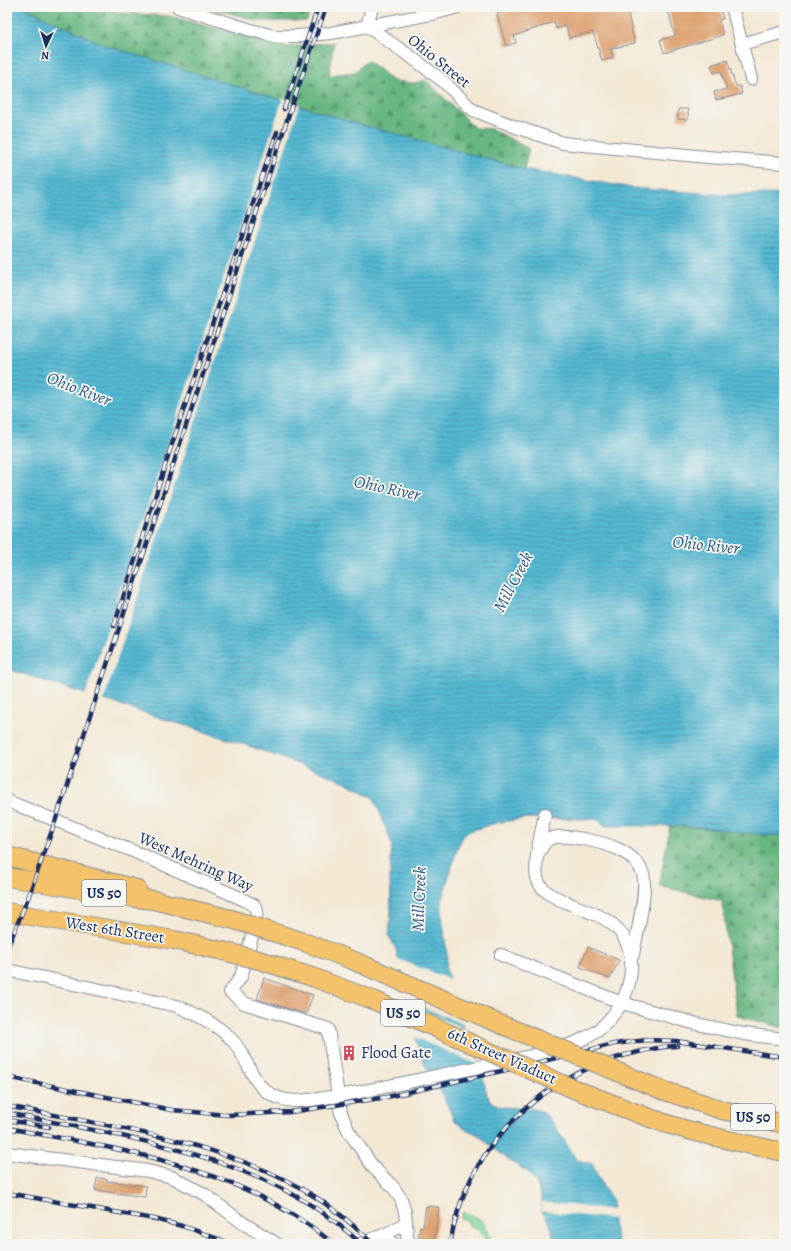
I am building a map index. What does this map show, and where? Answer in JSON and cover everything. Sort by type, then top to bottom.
[{"type":"highway","points":[[7,856],[135,887],[153,900]]},
{"type":"highway","name":"US 50","points":[[7,877],[153,900]]},
{"type":"highway","name":"6th Street Viaduct","points":[[153,900],[231,919],[301,941],[352,960],[500,1024],[662,1090],[722,1110],[784,1124]]},
{"type":"highway","name":"West 6th Street","points":[[7,912],[174,940],[223,951]]},
{"type":"highway","name":"6th Street Viaduct","points":[[223,951],[259,960],[315,978],[373,1000],[576,1090],[637,1114],[699,1133],[784,1152]]},
{"type":"street","points":[[178,7],[274,36],[297,36],[330,32],[436,13],[458,7]]},
{"type":"street","points":[[367,26],[372,7]]},
{"type":"street","points":[[732,7],[751,79]]},
{"type":"street","name":"Ohio Street","points":[[367,26],[443,81],[473,110],[563,143],[784,163]]},
{"type":"street","points":[[742,44],[784,32]]},
{"type":"street","name":"West Mehring Way","points":[[7,802],[135,852],[254,905],[257,911],[245,965],[241,977],[230,992],[244,1003],[328,1029],[338,1096]]},
{"type":"street","points":[[545,814],[536,870],[538,880],[543,888],[554,897],[604,918],[615,927],[625,939],[630,950],[632,960]]},
{"type":"street","points":[[7,970],[176,1006],[192,1012],[208,1021],[232,1040],[240,1050],[254,1080],[265,1090],[286,1100],[298,1101],[380,1089],[570,1045],[588,1037],[605,1024],[622,1004],[628,987],[645,885],[638,863],[620,850],[604,844],[584,839],[559,836],[549,839],[543,844],[538,856]]},
{"type":"street","points":[[501,955],[622,1004],[731,1032],[784,1039]]},
{"type":"street","points":[[338,1096],[341,1113],[348,1130],[373,1167],[394,1188],[404,1205],[408,1244]]},
{"type":"street","points":[[7,1153],[134,1168],[167,1176],[181,1181],[204,1194],[243,1223],[277,1244]]},
{"type":"street","points":[[360,1244],[392,1231],[406,1223]]},
{"type":"street","points":[[375,1238],[385,1239],[394,1244]]},
{"type":"green space","points":[[23,7],[106,7],[119,13],[168,16],[288,47],[334,42],[329,75],[355,72],[367,60],[393,81],[413,83],[426,80],[475,128],[492,129],[529,149],[524,169],[358,124],[104,45]]},
{"type":"green space","points":[[210,7],[311,7],[307,21],[257,21]]},
{"type":"green space","points":[[670,826],[784,836],[784,1028],[737,1016],[722,901],[659,886]]},
{"type":"green space","points":[[463,1212],[480,1219],[486,1227],[493,1244],[488,1244],[479,1230],[468,1224],[468,1221],[461,1218]]},
{"type":"water","points":[[7,7],[23,7],[104,45],[358,124],[524,169],[632,188],[727,195],[784,194],[784,836],[694,826],[606,826],[597,819],[527,818],[496,823],[470,831],[464,835],[458,846],[442,899],[442,914],[447,956],[446,969],[460,1021],[478,1056],[487,1095],[491,1102],[502,1107],[534,1109],[543,1112],[553,1123],[574,1156],[578,1160],[592,1164],[603,1187],[612,1199],[613,1223],[618,1244],[553,1244],[551,1226],[541,1211],[542,1195],[540,1195],[538,1186],[528,1172],[510,1161],[477,1134],[465,1129],[454,1120],[446,1102],[423,1061],[406,1011],[396,949],[389,936],[392,844],[374,798],[344,781],[246,745],[7,669]]},
{"type":"pier","points":[[283,98],[300,104],[103,702],[85,696]]},
{"type":"pier","points":[[395,958],[451,980],[461,1020],[464,1025],[402,998]]},
{"type":"pier","points":[[402,1001],[466,1029],[480,1055],[483,1067],[412,1036]]},
{"type":"pier","points":[[542,1202],[615,1210],[615,1219],[541,1211]]},
{"type":"building","points":[[508,7],[519,7],[520,10],[530,7],[644,7],[645,9],[628,14],[635,43],[610,49],[613,58],[602,61],[593,32],[569,38],[566,26],[556,29],[554,22],[514,36],[516,43],[506,46],[497,14],[509,10]]},
{"type":"building","points":[[667,7],[720,7],[723,19],[719,20],[723,35],[664,53],[660,40],[675,36]]},
{"type":"building","points":[[727,60],[736,86],[740,86],[742,94],[716,100],[714,92],[727,89],[721,71],[714,73],[711,65]]},
{"type":"building","points":[[678,109],[688,109],[688,120],[678,119]]},
{"type":"building","points":[[588,947],[619,960],[610,979],[580,967]]},
{"type":"building","points":[[264,978],[313,995],[306,1014],[257,999]]},
{"type":"building","points":[[97,1178],[107,1179],[107,1181],[146,1186],[145,1197],[95,1190]]},
{"type":"building","points":[[426,1206],[439,1207],[434,1241],[418,1238],[420,1226],[423,1227]]},
{"type":"railway","points":[[284,109],[318,7]]},
{"type":"railway","points":[[7,949],[28,898],[55,822],[291,108],[326,7]]},
{"type":"railway","points":[[114,626],[170,450],[277,132]]},
{"type":"railway","points":[[7,1077],[172,1110],[227,1115],[291,1112],[387,1097],[614,1044],[647,1040],[676,1041],[784,1057]]},
{"type":"railway","points":[[450,1244],[458,1210],[471,1178],[489,1149],[510,1124],[535,1101],[562,1082],[593,1066],[626,1055],[658,1048],[677,1046]]},
{"type":"railway","points":[[7,1106],[166,1138],[206,1149],[244,1162],[282,1178],[317,1198],[332,1208],[373,1244]]},
{"type":"railway","points":[[7,1113],[147,1142],[194,1154],[241,1170],[284,1190],[325,1214],[361,1244]]},
{"type":"railway","points":[[7,1120],[49,1127]]},
{"type":"railway","points":[[7,1128],[94,1144],[137,1154],[179,1165],[220,1179],[260,1196],[298,1218],[334,1244]]},
{"type":"railway","points":[[7,1193],[154,1219],[182,1226],[233,1244]]},
{"type":"place","name":"Flood Gate","points":[[349,1053]]},
{"type":"water label","name":"Ohio River","points":[[79,389]]},
{"type":"water label","name":"Ohio River","points":[[387,488]]},
{"type":"water label","name":"Ohio River","points":[[706,545]]},
{"type":"water label","name":"Mill Creek","points":[[513,582]]},
{"type":"water label","name":"Mill Creek","points":[[419,899]]}]
